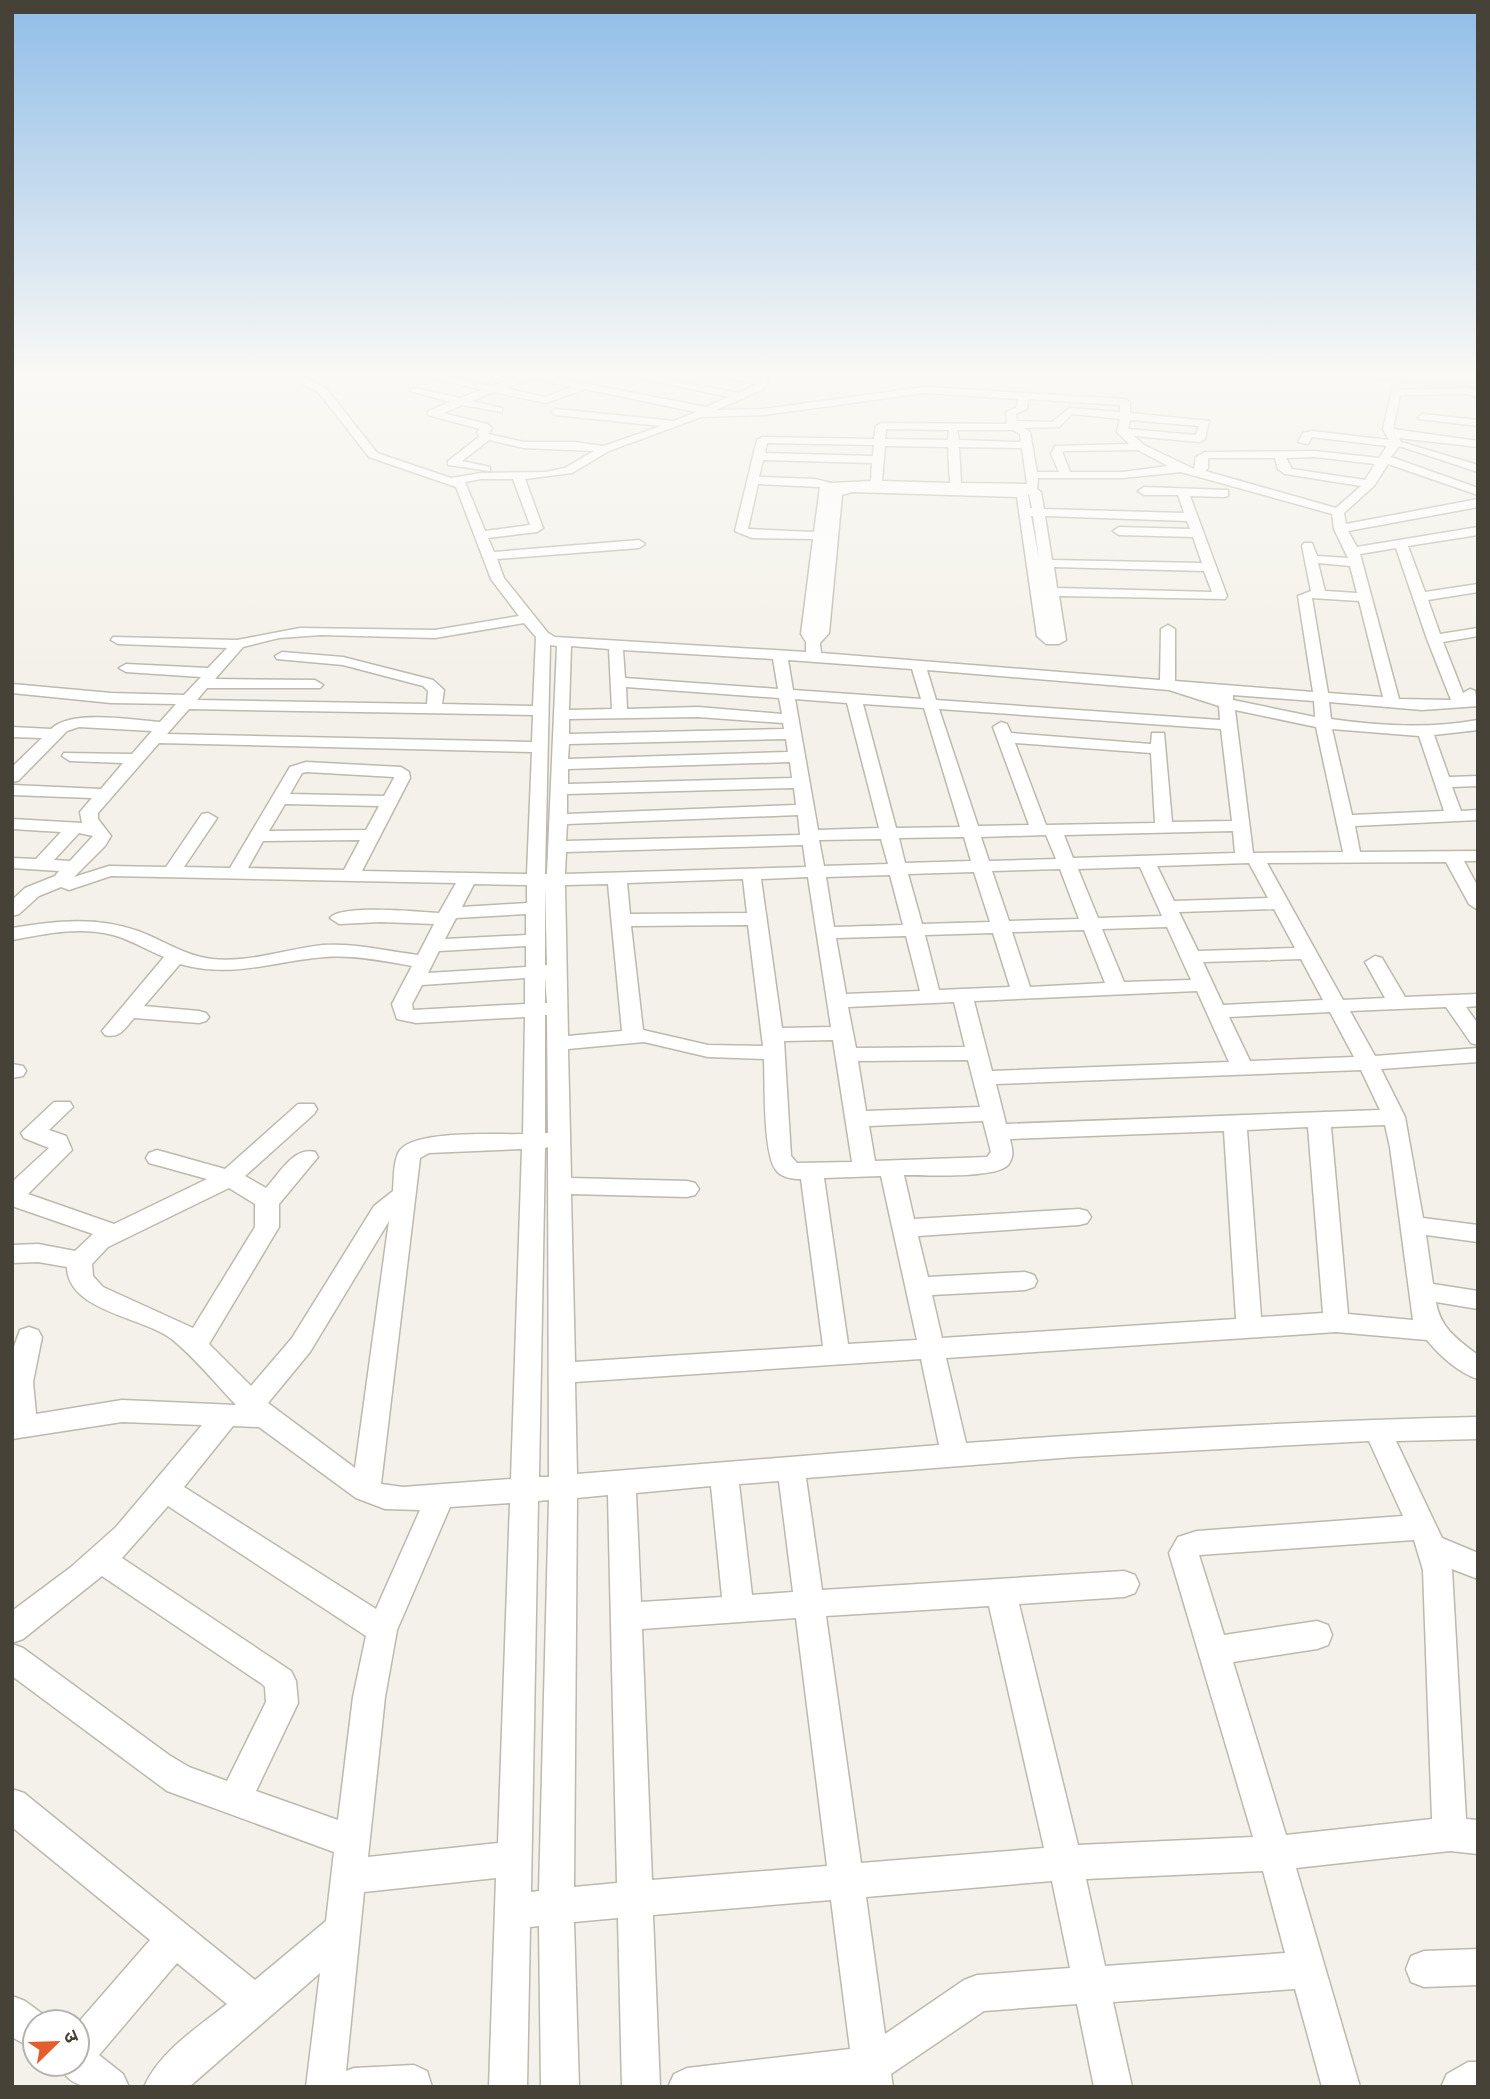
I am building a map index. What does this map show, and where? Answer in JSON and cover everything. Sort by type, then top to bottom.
[{"type":"street","points":[[430,474],[454,481],[464,490],[498,579],[545,632],[558,819],[558,847],[536,908],[535,940],[547,971]]},
{"type":"street","points":[[454,481],[482,474]]},
{"type":"street","points":[[498,474],[542,474]]},
{"type":"street","points":[[755,474],[741,531],[826,536]]},
{"type":"street","points":[[876,486],[877,474]]},
{"type":"street","points":[[956,474],[956,489]]},
{"type":"street","points":[[754,480],[814,482],[835,487],[1024,491],[1033,486],[1031,475],[1128,474]]},
{"type":"street","points":[[1199,474],[1338,512],[1354,502],[1376,474]]},
{"type":"street","points":[[1302,474],[1370,484]]},
{"type":"street","points":[[1426,474],[1478,492]]},
{"type":"street","points":[[480,535],[537,528],[524,476]]},
{"type":"street","points":[[813,650],[822,633],[826,536],[835,487]]},
{"type":"street","points":[[1024,491],[1033,512],[1045,592],[1217,597],[1220,594],[1183,492]]},
{"type":"street","points":[[1144,491],[1224,493]]},
{"type":"street","points":[[1340,529],[1478,503]]},
{"type":"street","points":[[1033,512],[1192,517]]},
{"type":"street","points":[[1338,512],[1340,529],[1354,557],[1392,702]]},
{"type":"street","points":[[1114,515],[1124,548]]},
{"type":"street","points":[[1319,594],[1309,553],[1354,557],[1401,543],[1478,531]]},
{"type":"street","points":[[1041,563],[1198,533]]},
{"type":"street","points":[[1401,543],[1434,639],[1461,704]]},
{"type":"street","points":[[489,556],[639,544]]},
{"type":"street","points":[[1124,548],[1211,567]]},
{"type":"street","points":[[1421,597],[1478,588]]},
{"type":"street","points":[[1353,858],[1323,722],[1305,596],[1319,594],[1363,597]]},
{"type":"street","points":[[1167,684],[1168,629]]},
{"type":"street","points":[[118,640],[238,644],[267,635],[310,631],[430,635],[466,631],[545,632],[616,645],[780,655],[813,650],[918,666],[1167,684],[1226,696],[1323,722],[1440,733],[1478,725]]},
{"type":"street","points":[[1434,639],[1478,632]]},
{"type":"street","points":[[72,876],[102,836],[87,816],[238,644]]},
{"type":"street","points":[[616,645],[620,714]]},
{"type":"street","points":[[780,655],[864,1169]]},
{"type":"street","points":[[282,656],[343,662],[428,683],[436,690],[434,708]]},
{"type":"street","points":[[918,666],[1023,993]]},
{"type":"street","points":[[126,668],[208,678],[315,685]]},
{"type":"street","points":[[618,682],[1228,725]]},
{"type":"street","points":[[12,688],[186,702],[434,708],[554,744],[801,783]]},
{"type":"street","points":[[1461,704],[1469,694],[1478,690]]},
{"type":"street","points":[[1226,696],[1321,696],[1461,704],[1478,701]]},
{"type":"street","points":[[1226,696],[1241,826],[1250,858],[1280,903],[1368,1063],[1394,1117],[1426,1321],[1432,1331],[1478,1369]]},
{"type":"street","points":[[854,699],[931,997]]},
{"type":"street","points":[[994,709],[1046,830],[1066,863],[1117,989]]},
{"type":"street","points":[[554,744],[620,714],[698,712],[792,727]]},
{"type":"street","points":[[1157,720],[1164,828]]},
{"type":"street","points":[[12,777],[20,760],[66,725],[78,722],[159,732],[554,744],[797,757]]},
{"type":"street","points":[[554,744],[792,727]]},
{"type":"street","points":[[12,732],[56,734]]},
{"type":"street","points":[[1425,732],[1454,816]]},
{"type":"street","points":[[1005,737],[1159,749]]},
{"type":"street","points":[[554,744],[546,879],[547,1140],[561,1193],[562,1262],[563,1488],[556,1906],[560,2087]]},
{"type":"street","points":[[70,756],[136,759]]},
{"type":"street","points":[[236,873],[296,770],[306,768],[401,772],[402,778],[351,874]]},
{"type":"street","points":[[1442,782],[1478,781]]},
{"type":"street","points":[[12,790],[105,794]]},
{"type":"street","points":[[279,799],[390,801]]},
{"type":"street","points":[[558,819],[806,810]]},
{"type":"street","points":[[1345,821],[1478,815]]},
{"type":"street","points":[[171,873],[208,818]]},
{"type":"street","points":[[12,824],[98,829]]},
{"type":"street","points":[[558,847],[888,834],[1241,826]]},
{"type":"street","points":[[40,865],[75,827]]},
{"type":"street","points":[[257,836],[372,835]]},
{"type":"street","points":[[12,910],[23,897],[61,880],[109,871],[546,879],[1250,858],[1478,856]]},
{"type":"street","points":[[1453,858],[1478,904]]},
{"type":"street","points":[[1146,861],[1243,1069]]},
{"type":"street","points":[[12,863],[40,865],[72,876]]},
{"type":"street","points":[[751,874],[774,1044],[780,1156],[785,1166],[793,1171],[997,1163],[1002,1152],[962,995]]},
{"type":"street","points":[[468,877],[402,1004],[404,1014],[408,1017],[547,1009]]},
{"type":"street","points":[[617,878],[634,1036]]},
{"type":"street","points":[[825,933],[1090,923],[1280,903]]},
{"type":"street","points":[[340,918],[447,916],[536,908]]},
{"type":"street","points":[[622,920],[758,919]]},
{"type":"street","points":[[14,936],[68,927],[105,928],[135,937],[175,957],[220,965],[276,960],[332,950],[422,962],[547,971]]},
{"type":"street","points":[[422,962],[535,940]]},
{"type":"street","points":[[1191,957],[1307,953]]},
{"type":"street","points":[[112,1031],[175,957]]},
{"type":"street","points":[[1375,962],[1398,1003]]},
{"type":"street","points":[[836,1001],[1204,985]]},
{"type":"street","points":[[1216,1011],[1478,1000]]},
{"type":"street","points":[[1452,1001],[1478,1039]]},
{"type":"street","points":[[508,2087],[522,1491],[532,1202],[547,1140],[559,1043],[547,1009]]},
{"type":"street","points":[[129,1011],[199,1017]]},
{"type":"street","points":[[559,1043],[634,1036],[654,1037],[708,1051],[841,1033]]},
{"type":"street","points":[[845,1055],[977,1052]]},
{"type":"street","points":[[984,1078],[1243,1069],[1478,1055]]},
{"type":"street","points":[[22,1131],[62,1107]]},
{"type":"street","points":[[306,1109],[229,1178],[113,1232],[89,1249],[80,1261],[82,1280],[94,1293],[169,1325],[195,1346],[248,1412],[366,1490],[385,1497],[403,1499],[563,1488],[955,1454],[1377,1429],[1478,1428]]},
{"type":"street","points":[[856,1119],[995,1123],[1235,1123],[1394,1117]]},
{"type":"street","points":[[1320,1120],[1336,1322]]},
{"type":"street","points":[[1235,1123],[1249,1328]]},
{"type":"street","points":[[22,1131],[58,1140],[61,1150],[12,1197],[113,1232]]},
{"type":"street","points":[[366,1490],[406,1160],[415,1149],[547,1140]]},
{"type":"street","points":[[267,1202],[307,1157]]},
{"type":"street","points":[[157,1158],[229,1178],[260,1194],[267,1202],[267,1227],[195,1346]]},
{"type":"street","points":[[891,1168],[955,1454]]},
{"type":"street","points":[[812,1172],[837,1356]]},
{"type":"street","points":[[532,1202],[561,1193],[687,1189]]},
{"type":"street","points":[[353,1842],[179,1780],[157,1766],[13,1653],[100,1559],[126,1536],[165,1489],[248,1412],[302,1346],[382,1212],[401,1198]]},
{"type":"street","points":[[905,1228],[1079,1217]]},
{"type":"street","points":[[1412,1225],[1478,1234]]},
{"type":"street","points":[[12,1254],[38,1253],[80,1261]]},
{"type":"street","points":[[530,1264],[562,1262]]},
{"type":"street","points":[[918,1287],[1025,1281]]},
{"type":"street","points":[[1422,1291],[1478,1300]]},
{"type":"street","points":[[562,1373],[1336,1322],[1432,1331]]},
{"type":"street","points":[[29,1337],[18,1378],[18,1427],[122,1411],[248,1412]]},
{"type":"street","points":[[525,1404],[562,1401]]},
{"type":"street","points":[[511,1912],[1065,1863],[1275,1853],[1464,1835],[1438,1570],[1428,1537],[1377,1429]]},
{"type":"street","points":[[791,1468],[873,2076]]},
{"type":"street","points":[[724,1474],[738,1608]]},
{"type":"street","points":[[622,1482],[641,2087]]},
{"type":"street","points":[[165,1489],[382,1630]]},
{"type":"street","points":[[325,2087],[369,1697],[382,1630],[440,1496]]},
{"type":"street","points":[[1341,2087],[1275,1853],[1184,1553],[1188,1546],[1428,1537],[1478,1566]]},
{"type":"street","points":[[100,1559],[280,1681],[282,1703],[235,1800]]},
{"type":"street","points":[[627,1616],[1124,1584]]},
{"type":"street","points":[[1001,1592],[1065,1863],[1113,2087]]},
{"type":"street","points":[[1212,1651],[1317,1635]]},
{"type":"street","points":[[12,1805],[255,2003]]},
{"type":"street","points":[[349,1876],[513,1859]]},
{"type":"street","points":[[163,2087],[185,2063],[343,1930]]},
{"type":"street","points":[[91,2036],[175,1938]]},
{"type":"street","points":[[1424,1969],[1478,1967]]},
{"type":"street","points":[[687,2087],[873,2076],[977,1993],[1308,1970]]},
{"type":"street","points":[[91,2073],[110,2087]]},
{"type":"street","points":[[1460,2087],[1468,2081],[1478,2081]]},
{"type":"street","points":[[354,2087],[414,2084]]}]
